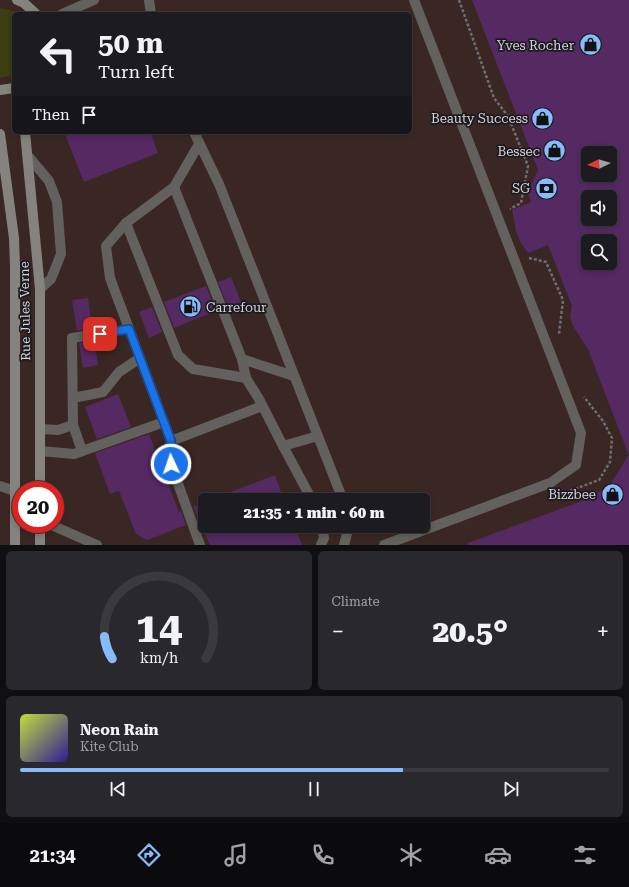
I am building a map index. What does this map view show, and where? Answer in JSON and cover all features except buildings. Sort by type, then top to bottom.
[{"type":"street","points":[[17,0],[24,3],[34,12]]},
{"type":"street","points":[[67,12],[94,0]]},
{"type":"street","points":[[149,0],[150,12]]},
{"type":"street","points":[[384,545],[550,483],[576,465],[581,433],[414,0]]},
{"type":"street","points":[[0,90],[12,88]]},
{"type":"street","name":"Rue Jules Verne","points":[[0,134],[14,238],[15,481]]},
{"type":"street","name":"Rue Jules Verne","points":[[25,134],[40,289],[40,481]]},
{"type":"street","points":[[195,134],[221,191],[340,493]]},
{"type":"street","points":[[199,144],[174,187],[126,223],[106,246],[110,278],[171,441],[167,454],[200,545]]},
{"type":"street","points":[[28,157],[49,181],[57,202],[61,254],[51,279],[40,289]]},
{"type":"street","points":[[174,187],[242,359],[246,378],[308,493]]},
{"type":"street","points":[[126,223],[178,355],[193,369],[246,378]]},
{"type":"street","points":[[82,451],[73,425],[72,338],[129,329]]},
{"type":"street","points":[[73,398],[104,392],[119,372],[140,358]]},
{"type":"street","points":[[242,359],[294,376]]},
{"type":"street","points":[[171,441],[262,406]]},
{"type":"street","points":[[40,452],[74,454],[164,422]]},
{"type":"street","points":[[40,429],[58,430],[73,425]]},
{"type":"street","points":[[283,446],[318,436]]},
{"type":"street","points":[[0,486],[12,490]]},
{"type":"street","points":[[64,531],[97,545]]},
{"type":"street","name":"Rue Jules Verne","points":[[15,533],[15,545]]},
{"type":"street","points":[[40,533],[40,545]]},
{"type":"street","points":[[321,545],[324,538],[323,533]]},
{"type":"street","points":[[344,545],[347,533]]},
{"type":"shaded area","points":[[0,0],[629,0],[629,545],[0,545]]},
{"type":"green space","points":[[0,8],[15,12],[12,12],[12,75],[0,78]]},
{"type":"place","name":"Yves Rocher","points":[[590,45]]},
{"type":"place","name":"Beauty Success","points":[[543,118]]},
{"type":"place","name":"Bessec","points":[[555,151]]},
{"type":"place","name":"SG","points":[[546,188]]},
{"type":"place","name":"Carrefour","points":[[190,307]]},
{"type":"place","name":"Bizzbee","points":[[612,494]]},
{"type":"route","points":[[100,334],[129,329],[171,441],[167,454],[171,464]]}]
